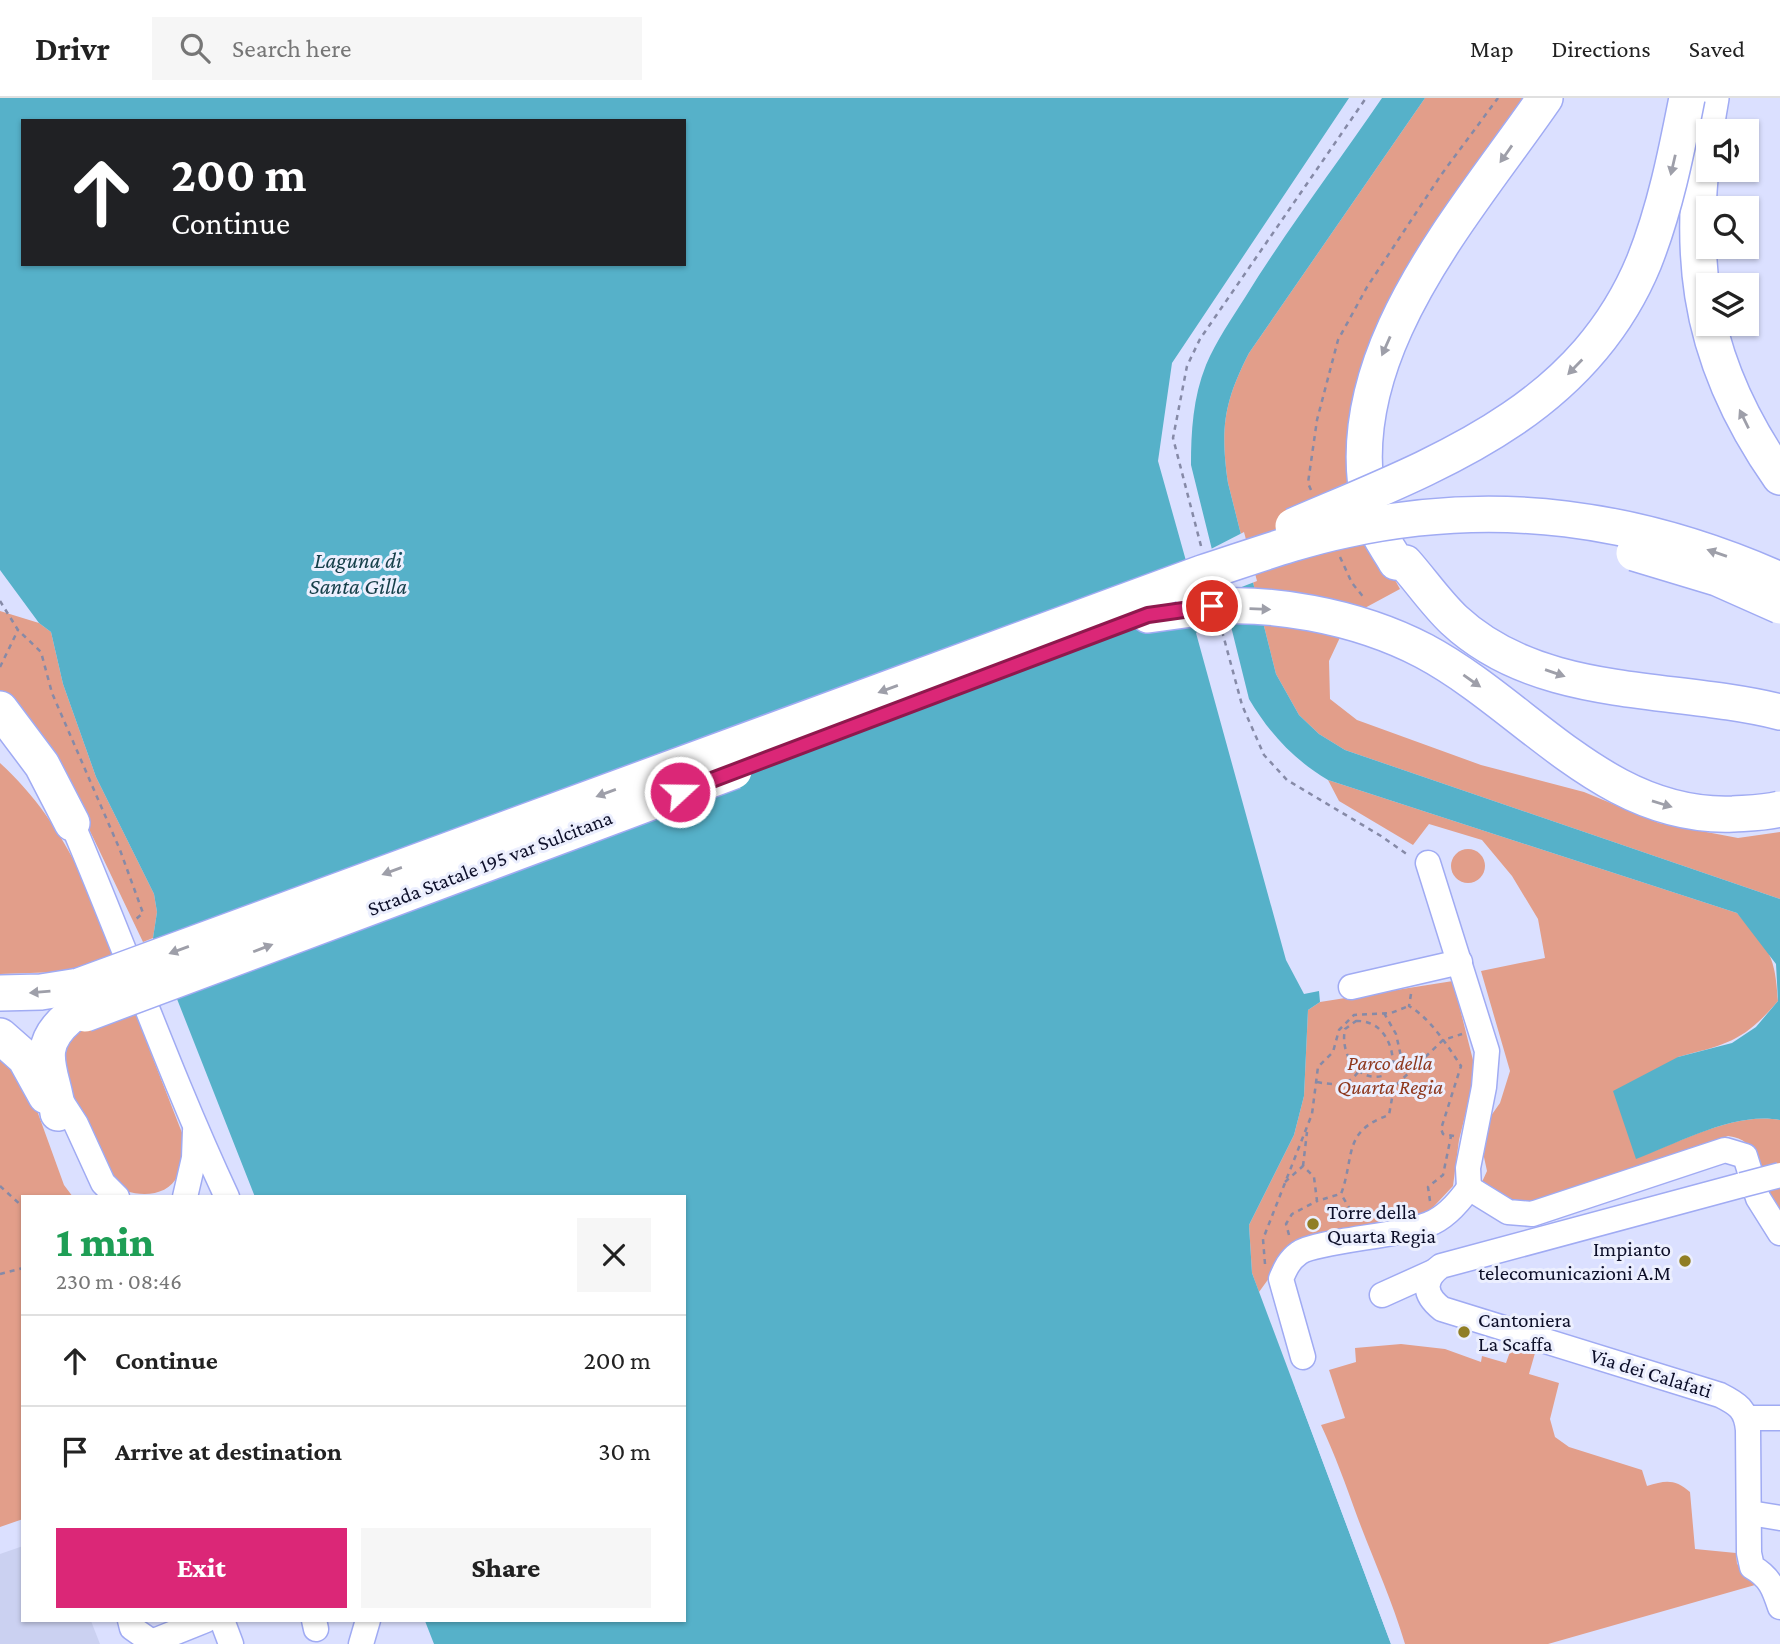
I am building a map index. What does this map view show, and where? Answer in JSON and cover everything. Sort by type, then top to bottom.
[{"type":"highway","points":[[1545,98],[1408,295],[1381,358],[1367,416],[1365,483],[1374,522],[1396,562],[1405,563],[1454,620],[1493,649],[1572,679],[1780,712]]},
{"type":"highway","points":[[1203,563],[1479,442],[1531,408],[1579,364],[1618,313],[1643,264],[1663,208],[1687,98]]},
{"type":"highway","points":[[1711,98],[1697,181],[1697,252],[1702,304],[1726,382],[1747,428],[1780,477]]},
{"type":"highway","name":"Strada Statale 195 var Sulcitana","points":[[0,993],[41,992],[77,1006],[1203,563],[1342,530],[1450,515],[1510,513],[1589,520],[1659,535],[1728,556],[1780,580]]},
{"type":"highway","name":"Strada Statale 195 var Sulcitana","points":[[0,1025],[77,1006],[1148,615],[1224,588],[1342,553],[1405,541],[1470,536],[1521,536],[1579,541],[1651,557],[1717,578],[1780,606]]},
{"type":"highway","points":[[1148,615],[1212,606],[1297,610],[1349,623],[1423,651],[1473,681],[1578,763],[1644,799],[1678,809],[1714,815],[1780,809]]},
{"type":"highway","points":[[0,709],[42,765],[72,822]]},
{"type":"highway","points":[[0,750],[72,822]]},
{"type":"highway","points":[[57,1103],[46,1064],[47,1048],[53,1031],[77,1006]]},
{"type":"highway","points":[[0,1036],[25,1058],[57,1103]]},
{"type":"street","points":[[72,822],[119,933],[194,1127],[226,1195]]},
{"type":"street","points":[[1303,1357],[1281,1279],[1285,1267],[1300,1251],[1382,1237],[1432,1223],[1459,1202],[1469,1188],[1462,1138],[1484,1087],[1487,1052],[1428,863]]},
{"type":"street","points":[[1351,987],[1460,962]]},
{"type":"street","points":[[57,1103],[93,1195]]},
{"type":"street","points":[[57,1103],[76,1124],[103,1183],[115,1195]]},
{"type":"street","points":[[187,1188],[196,1148],[194,1127]]},
{"type":"street","points":[[1469,1188],[1508,1212],[1532,1214],[1725,1150],[1732,1150],[1745,1156],[1758,1198],[1780,1233]]},
{"type":"street","points":[[1382,1295],[1454,1262],[1780,1175]]},
{"type":"street","name":"Via dei Calafati","points":[[1433,1272],[1426,1288],[1432,1301],[1442,1309],[1720,1395],[1736,1403],[1747,1418]]},
{"type":"street","points":[[1780,1418],[1747,1418],[1749,1553],[1752,1567],[1765,1574],[1772,1584],[1780,1607]]},
{"type":"street","points":[[1750,1513],[1780,1518]]},
{"type":"street","points":[[130,1622],[132,1628],[186,1629],[231,1644]]},
{"type":"street","points":[[361,1644],[367,1622]]},
{"type":"path","points":[[1203,563],[1173,438],[1187,366],[1200,338],[1366,98]]},
{"type":"path","points":[[1324,389],[1338,340],[1367,287],[1441,175],[1498,98]]},
{"type":"path","points":[[0,601],[18,630],[41,652],[52,693],[120,850],[143,913],[119,933]]},
{"type":"path","points":[[0,667],[18,630]]},
{"type":"path","points":[[1222,631],[1242,705],[1264,755],[1287,780],[1408,855],[1428,863]]},
{"type":"path","points":[[1409,973],[1412,987],[1409,1006]]},
{"type":"path","points":[[1285,1181],[1303,1166],[1318,1067],[1333,1052],[1339,1030],[1346,1020],[1354,1015],[1384,1013],[1409,1006],[1419,1012],[1461,1066],[1441,1129],[1462,1138],[1443,1175],[1428,1187],[1430,1202],[1440,1217]]},
{"type":"path","points":[[1384,1013],[1396,1034],[1402,1061]]},
{"type":"path","points":[[1393,1062],[1391,1047],[1381,1031],[1369,1022],[1356,1021],[1345,1029],[1347,1056],[1358,1071],[1368,1077],[1382,1076],[1393,1062],[1419,1063]]},
{"type":"path","points":[[1358,1223],[1341,1194],[1354,1139],[1369,1122],[1388,1115],[1394,1087],[1443,1040],[1481,1030]]},
{"type":"path","points":[[1317,1082],[1350,1082],[1358,1071]]},
{"type":"path","points":[[1281,1279],[1267,1273],[1264,1239],[1307,1129]]},
{"type":"path","points":[[1303,1166],[1314,1177],[1317,1201]]},
{"type":"path","points":[[0,1186],[21,1205]]},
{"type":"path","points":[[1292,1238],[1286,1233],[1292,1214],[1317,1201],[1341,1194]]},
{"type":"path","points":[[0,1274],[21,1269]]},
{"type":"shaded area","points":[[21,1547],[21,1622],[91,1622],[100,1644],[0,1644],[0,1554]]},
{"type":"green space","points":[[1425,98],[1532,98],[1395,294],[1360,517],[1400,589],[1350,616],[1329,661],[1330,699],[1357,720],[1481,765],[1584,792],[1659,823],[1738,838],[1780,832],[1780,899],[1345,750],[1319,734],[1299,715],[1276,674],[1228,483],[1224,446],[1229,401],[1249,353]]},
{"type":"green space","points":[[0,611],[39,623],[51,632],[63,684],[96,777],[154,894],[157,912],[153,938],[143,942],[89,829],[0,694]]},
{"type":"green space","points":[[0,763],[46,815],[81,874],[186,1143],[178,1175],[165,1189],[156,1193],[127,1191],[110,1183],[59,1067],[59,972],[0,974]]},
{"type":"green space","points":[[1328,780],[1737,913],[1768,952],[1775,971],[1778,1001],[1755,1025],[1733,1040],[1678,1057],[1636,1158],[1726,1124],[1763,1118],[1780,1120],[1780,1214],[1767,1196],[1752,1150],[1738,1138],[1728,1136],[1640,1171],[1520,1207],[1482,1182],[1487,1171],[1482,1148],[1483,1127],[1500,1103],[1510,1071],[1481,971],[1545,958],[1538,919],[1512,876],[1482,840],[1429,824],[1413,845],[1339,801]]},
{"type":"green space","points":[[1468,849],[1480,854],[1485,866],[1480,878],[1468,883],[1456,878],[1451,866],[1456,854]]},
{"type":"green space","name":"Parco della Quarta Regia","points":[[1453,981],[1476,1072],[1459,1140],[1453,1186],[1422,1219],[1272,1274],[1259,1292],[1252,1273],[1249,1225],[1294,1135],[1304,1096],[1308,1010],[1320,1002]]},
{"type":"green space","points":[[0,1047],[31,1094],[64,1185],[72,1195],[21,1195],[21,1520],[0,1527]]},
{"type":"green space","points":[[1401,1344],[1445,1349],[1481,1362],[1482,1356],[1506,1363],[1512,1346],[1535,1353],[1529,1374],[1559,1383],[1550,1419],[1555,1437],[1569,1447],[1642,1470],[1647,1486],[1670,1482],[1685,1488],[1690,1492],[1695,1549],[1736,1553],[1737,1564],[1762,1583],[1548,1644],[1405,1644],[1321,1425],[1345,1418],[1329,1370],[1356,1362],[1355,1348]]},
{"type":"water","name":"Laguna di Santa Gilla","points":[[0,98],[1349,98],[1172,363],[1158,461],[1204,625],[1196,633],[1286,960],[1304,994],[1319,991],[1320,1002],[1308,1010],[1304,1096],[1294,1135],[1249,1225],[1252,1273],[1391,1644],[434,1644],[425,1622],[686,1622],[686,1195],[254,1195],[153,938],[157,912],[154,894],[96,777],[63,684],[51,632],[39,623],[0,570]]},
{"type":"water","points":[[1382,98],[1425,98],[1249,353],[1234,386],[1226,416],[1224,446],[1228,483],[1276,674],[1299,715],[1319,734],[1345,750],[1780,899],[1780,1120],[1763,1118],[1726,1124],[1636,1159],[1613,1091],[1678,1057],[1732,1043],[1756,1027],[1778,1001],[1776,964],[1737,913],[1328,780],[1283,745],[1249,699],[1191,465],[1192,427],[1198,389],[1219,338]]},
{"type":"pier","points":[[1244,532],[1257,581],[1221,595],[1209,550]]},
{"type":"pier","points":[[1295,1387],[1299,1388],[1394,1644],[1391,1644]]},
{"type":"place","name":"Torre della Quarta Regia","points":[[1313,1224]]},
{"type":"place","name":"Impianto telecomunicazioni A.M","points":[[1685,1261]]},
{"type":"place","name":"Cantoniera La Scaffa","points":[[1464,1332]]},
{"type":"route","points":[[680,792],[1148,615],[1212,606]]}]
